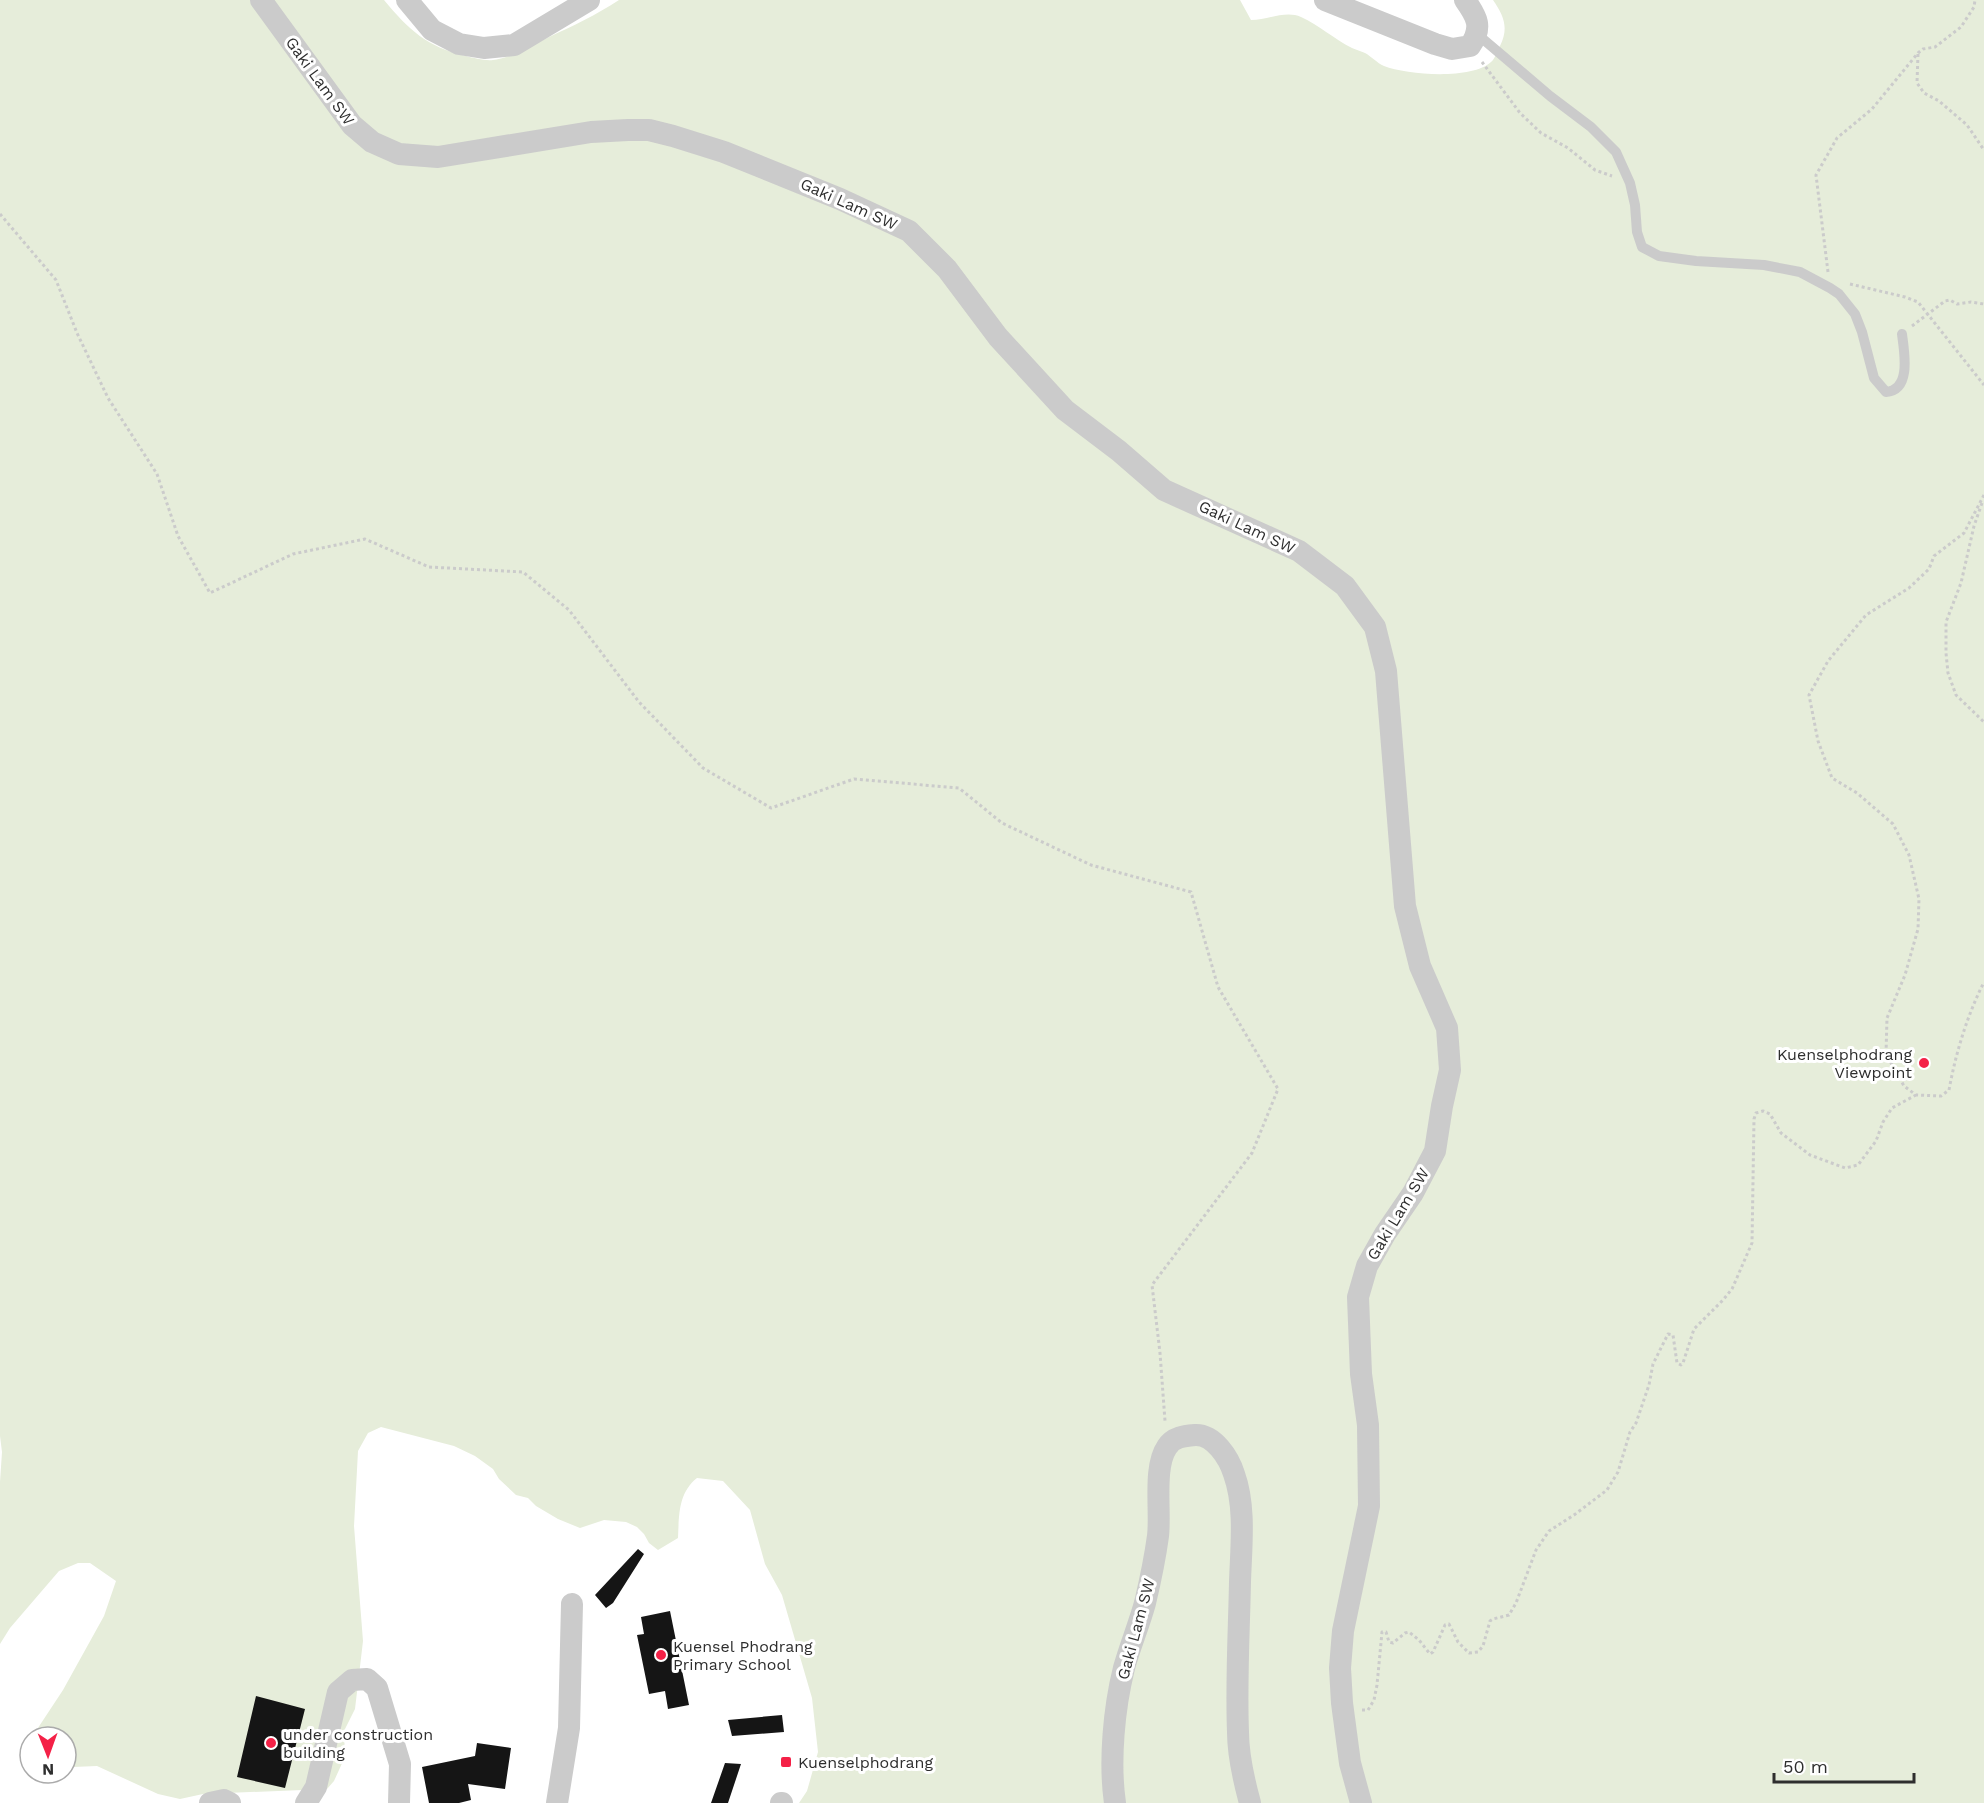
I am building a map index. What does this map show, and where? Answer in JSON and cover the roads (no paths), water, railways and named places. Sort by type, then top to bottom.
[{"type":"street","name":"Gaki Lam SW","points":[[261,0],[352,125],[372,142],[399,154],[438,157],[591,132],[649,130],[724,152],[840,199],[909,231],[947,269],[998,337],[1065,410],[1119,451],[1164,490],[1299,551],[1345,586],[1375,627],[1386,671],[1405,906],[1420,966],[1447,1028],[1450,1070],[1435,1151],[1413,1194],[1367,1266],[1358,1297],[1361,1374],[1368,1425],[1369,1506],[1343,1631],[1340,1668],[1342,1706],[1350,1762],[1361,1803]]},
{"type":"street","points":[[407,0],[432,30],[459,44],[484,48],[514,45],[589,0]]},
{"type":"street","points":[[1325,0],[1452,49],[1473,40],[1476,16],[1465,0]]},
{"type":"street","name":"Gaki Lam SW","points":[[1115,1803],[1113,1790],[1115,1725],[1124,1670],[1145,1602],[1158,1535],[1161,1466],[1166,1447],[1176,1438],[1198,1435],[1223,1451],[1235,1474],[1240,1504],[1238,1735],[1250,1803]]},
{"type":"street","points":[[557,1803],[569,1728],[572,1604]]},
{"type":"street","points":[[306,1803],[316,1787],[338,1692],[352,1680],[367,1679],[376,1688],[400,1764],[399,1803]]},
{"type":"street","points":[[210,1803],[224,1800],[230,1803]]},
{"type":"lane","points":[[1473,40],[1591,127],[1617,152],[1630,183],[1635,205],[1637,232],[1642,247],[1659,256],[1764,265],[1800,272],[1830,288],[1839,294],[1855,314],[1874,378],[1886,392],[1892,392],[1902,380],[1905,361],[1902,334]]},
{"type":"place","name":"Kuenselphodrang Viewpoint","points":[[1924,1063]]},
{"type":"place","name":"Kuensel Phodrang Primary School","points":[[661,1655]]},
{"type":"place","name":"under construction building","points":[[271,1743]]},
{"type":"place","name":"Kuenselphodrang","points":[[786,1762]]}]
